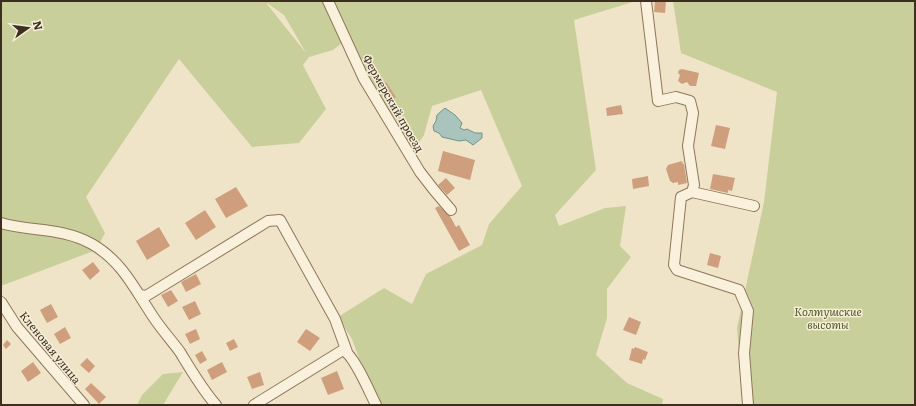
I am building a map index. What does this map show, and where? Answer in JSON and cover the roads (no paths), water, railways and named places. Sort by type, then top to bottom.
[{"type":"street","name":"Фермерский проезд","points":[[328,1],[364,79],[420,172],[451,210]]},
{"type":"street","points":[[646,1],[658,101],[676,97],[690,101],[693,113],[688,146],[694,185],[692,192]]},
{"type":"street","points":[[748,405],[744,353],[748,311],[739,290],[678,270],[674,265],[681,197],[692,192],[754,206]]},
{"type":"street","points":[[140,295],[146,296],[268,221],[280,220],[335,319],[347,352],[361,375],[376,405]]},
{"type":"street","points":[[1,223],[15,227],[52,230],[68,234],[92,244],[112,258],[140,295],[154,318],[216,405]]},
{"type":"street","name":"Кленовая улица","points":[[1,302],[17,327],[84,405]]},
{"type":"street","points":[[254,405],[343,350],[347,352]]},
{"type":"water","points":[[445,108],[455,115],[462,123],[460,128],[464,130],[467,129],[475,133],[482,133],[482,138],[473,145],[466,140],[459,141],[442,137],[439,133],[434,131],[433,126],[437,115]]},
{"type":"park label","name":"Колтушские высоты","points":[[828,317]]}]
